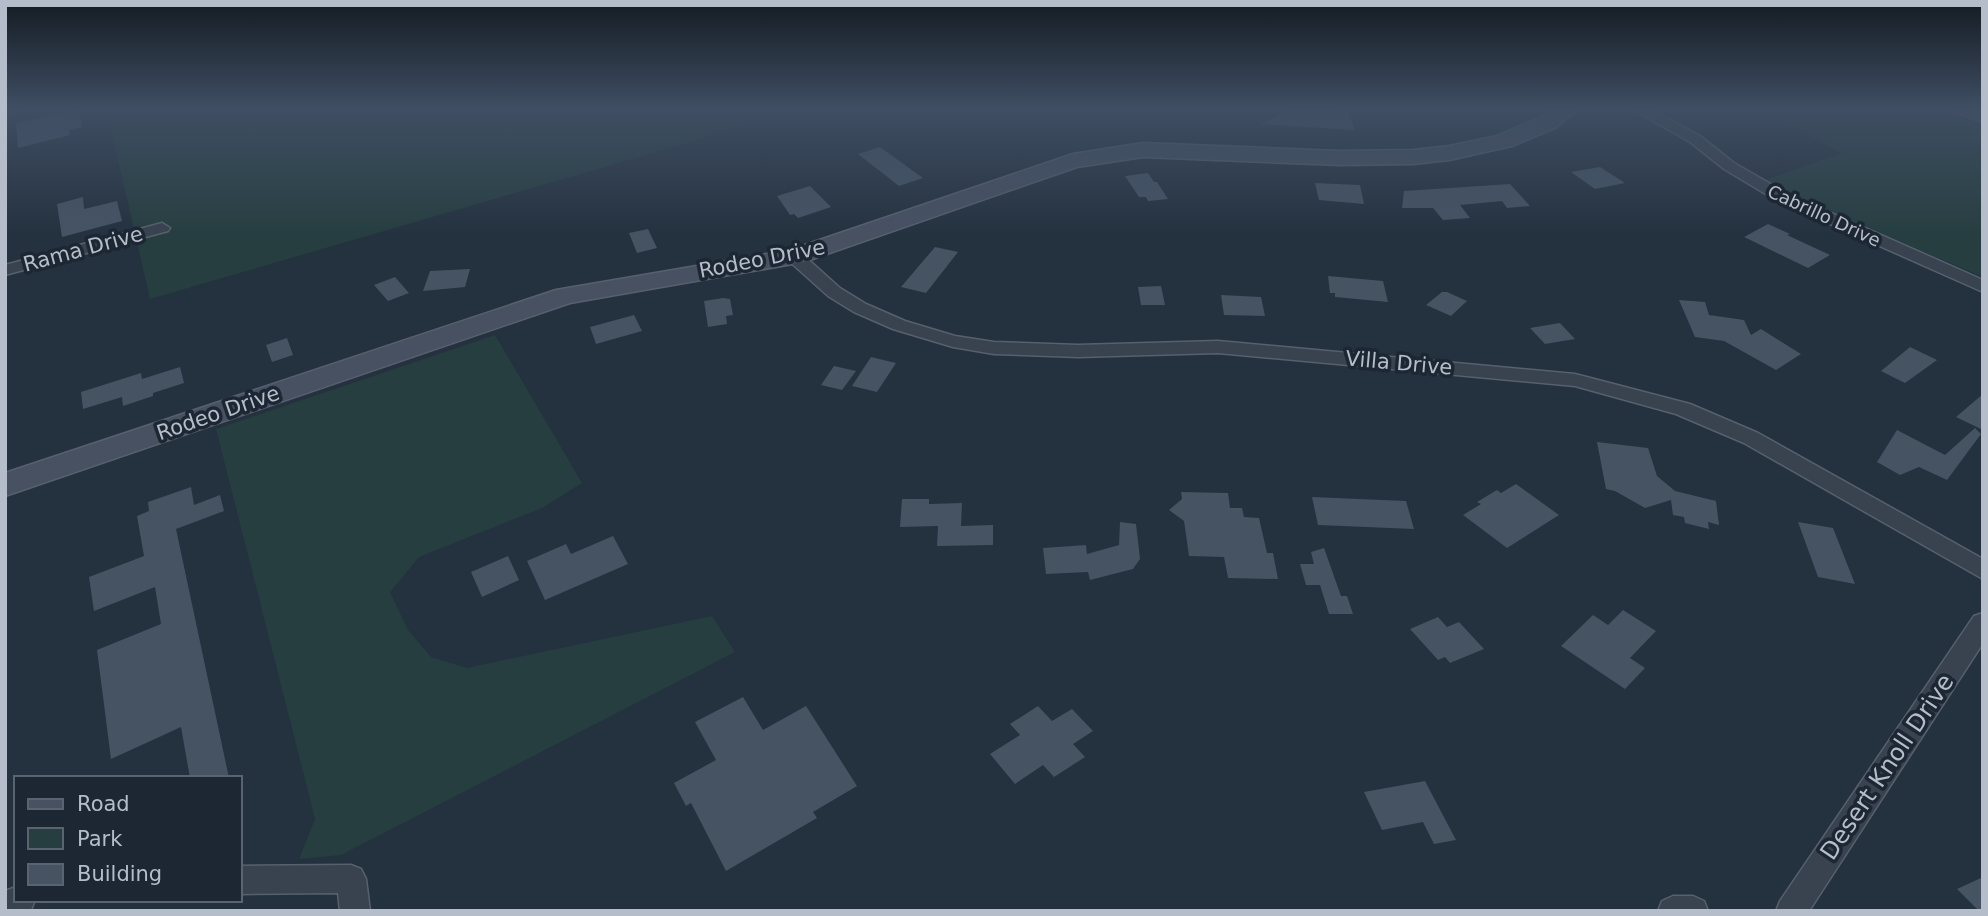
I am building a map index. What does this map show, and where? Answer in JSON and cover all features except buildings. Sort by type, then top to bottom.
[{"type":"street","name":"Rodeo Drive","points":[[5,485],[565,296],[795,257],[1052,168],[1109,153],[1147,151]]},
{"type":"street","name":"Rodeo Drive","points":[[1209,151],[1340,158],[1422,156],[1451,151]]},
{"type":"street","name":"Cabrillo Drive","points":[[1710,151],[1729,166],[1780,196],[1983,287]]},
{"type":"street","name":"Rama Drive","points":[[5,270],[162,228]]},
{"type":"street","name":"Villa Drive","points":[[795,257],[834,292],[860,308],[898,325],[953,341],[994,348],[1078,351],[1218,347],[1587,383],[1683,409],[1751,438],[1983,570]]},
{"type":"street","name":"Desert Knoll Drive","points":[[1791,911],[1983,623]]},
{"type":"street","points":[[242,880],[351,879],[355,911]]},
{"type":"street","points":[[1673,911],[1693,911]]},
{"type":"green space","points":[[116,151],[660,151],[150,299]]},
{"type":"green space","points":[[1838,151],[1983,151],[1983,277],[1836,215],[1765,180],[1842,153]]},
{"type":"green space","points":[[495,335],[582,483],[542,508],[419,557],[390,592],[408,630],[431,657],[467,668],[712,616],[735,652],[341,855],[299,859],[315,819],[216,429]]}]
